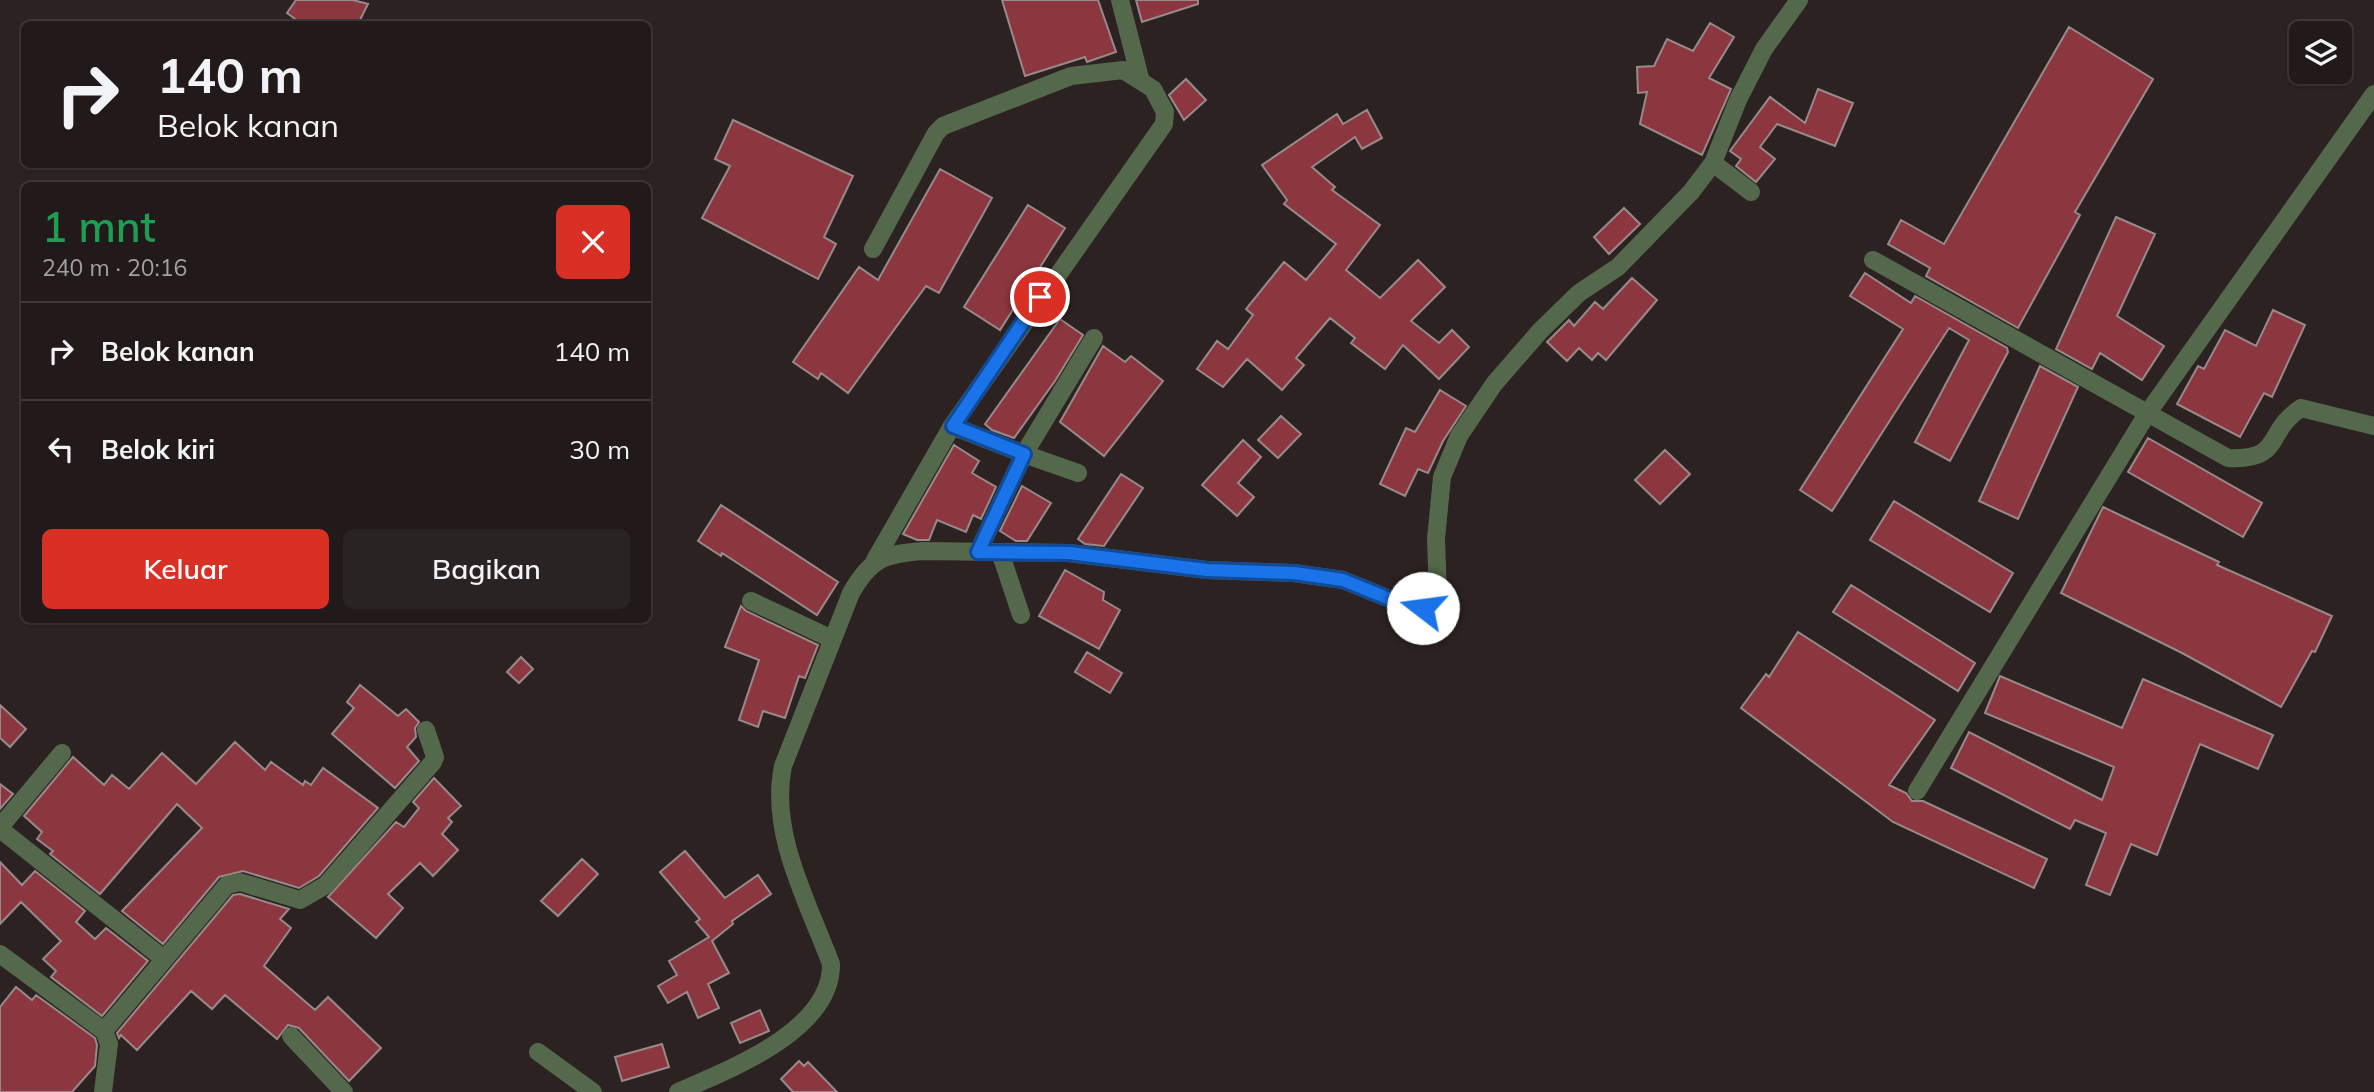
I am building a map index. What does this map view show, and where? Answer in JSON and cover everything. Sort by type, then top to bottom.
[{"type":"street","points":[[1120,0],[1140,78]]},
{"type":"street","points":[[875,560],[923,551],[1069,553],[1207,570],[1294,573],[1343,580],[1402,604],[1423,608],[1431,605],[1438,596],[1436,539],[1442,478],[1449,455],[1477,408],[1540,331],[1579,293],[1636,251],[1691,192],[1713,163],[1738,100],[1764,48],[1799,0]]},
{"type":"street","points":[[678,1092],[728,1072],[795,1029],[821,996],[831,976],[831,964],[783,830],[778,804],[783,766],[832,639],[862,573],[875,560],[953,426],[1164,124],[1165,112],[1161,101],[1140,78],[1123,69],[1070,76],[943,126],[936,133],[873,249]]},
{"type":"street","points":[[1917,791],[2147,414],[2374,94]]},
{"type":"street","points":[[1713,163],[1751,192]]},
{"type":"street","points":[[1873,260],[2228,458],[2250,459],[2267,451],[2286,418],[2301,408],[2374,426]]},
{"type":"street","points":[[978,552],[1024,454],[1094,338]]},
{"type":"street","points":[[953,426],[1077,473]]},
{"type":"street","points":[[1000,552],[1021,615]]},
{"type":"street","points":[[751,601],[832,639]]},
{"type":"street","points":[[104,1031],[228,885],[240,882],[300,900],[326,885],[433,762],[435,757],[426,730]]},
{"type":"street","points":[[62,753],[0,828],[164,959]]},
{"type":"street","points":[[0,954],[104,1031],[109,1044],[103,1092]]},
{"type":"street","points":[[291,1036],[344,1092]]},
{"type":"street","points":[[538,1052],[593,1092]]},
{"type":"building","points":[[296,0],[353,0],[368,4],[360,21],[298,21],[287,13]]},
{"type":"building","points":[[1002,0],[1098,0],[1116,52],[1087,62],[1085,57],[1025,76]]},
{"type":"building","points":[[1136,0],[1198,0],[1198,4],[1142,22]]},
{"type":"building","points":[[1710,23],[1734,37],[1709,78],[1731,89],[1702,155],[1640,124],[1647,92],[1638,93],[1637,67],[1654,66],[1667,39],[1693,51]]},
{"type":"building","points":[[2069,27],[2153,79],[2075,212],[2080,215],[2018,328],[1926,276],[1930,268],[1888,244],[1901,220],[1944,244]]},
{"type":"building","points":[[1186,79],[1206,100],[1184,120],[1169,95]]},
{"type":"building","points":[[1818,89],[1853,103],[1835,146],[1777,124],[1760,147],[1775,159],[1756,182],[1736,166],[1741,159],[1730,151],[1770,97],[1805,123]]},
{"type":"building","points":[[1367,110],[1382,138],[1362,149],[1355,137],[1312,167],[1335,187],[1332,190],[1380,225],[1346,270],[1380,298],[1418,260],[1445,287],[1411,321],[1439,343],[1452,330],[1469,347],[1439,379],[1403,345],[1385,369],[1351,343],[1355,338],[1330,318],[1296,358],[1304,365],[1282,390],[1247,359],[1223,387],[1197,369],[1217,341],[1228,349],[1253,315],[1246,309],[1284,262],[1306,280],[1336,244],[1284,204],[1287,200],[1262,165],[1337,114],[1343,124]]},
{"type":"building","points":[[733,120],[853,176],[824,237],[836,244],[818,279],[702,218],[730,166],[715,159]]},
{"type":"building","points":[[940,169],[992,198],[939,293],[926,286],[848,393],[821,373],[818,379],[793,362],[859,267],[878,280]]},
{"type":"building","points":[[1028,205],[1065,228],[1000,330],[964,307]]},
{"type":"building","points":[[1624,208],[1640,224],[1609,254],[1594,237]]},
{"type":"building","points":[[2116,217],[2155,234],[2117,316],[2164,346],[2142,380],[2100,353],[2092,369],[2056,349]]},
{"type":"building","points":[[1865,273],[1911,303],[1915,296],[2007,348],[2008,352],[1950,461],[1915,442],[1969,340],[1949,328],[1832,511],[1800,490],[1903,329],[1850,296]]},
{"type":"building","points":[[1632,278],[1657,300],[1606,360],[1598,353],[1592,360],[1579,348],[1567,361],[1547,342],[1569,320],[1574,326],[1595,302],[1603,309]]},
{"type":"building","points":[[2273,310],[2305,325],[2272,397],[2264,393],[2240,437],[2177,404],[2198,366],[2204,369],[2225,330],[2256,346]]},
{"type":"building","points":[[1060,319],[1083,335],[1055,381],[1014,438],[992,430],[985,424]]},
{"type":"building","points":[[1103,346],[1125,362],[1131,356],[1163,381],[1104,456],[1060,422]]},
{"type":"building","points":[[2040,366],[2078,387],[2018,519],[1979,501]]},
{"type":"building","points":[[1440,390],[1466,406],[1443,441],[1428,473],[1418,469],[1405,496],[1380,484],[1406,428],[1415,432]]},
{"type":"building","points":[[1281,416],[1301,434],[1278,458],[1258,440]]},
{"type":"building","points":[[2148,438],[2262,503],[2243,537],[2128,472]]},
{"type":"building","points":[[1243,440],[1261,457],[1238,483],[1254,497],[1237,516],[1202,485]]},
{"type":"building","points":[[954,445],[979,461],[972,473],[996,487],[981,519],[973,515],[966,532],[937,520],[929,540],[917,540],[903,534]]},
{"type":"building","points":[[1665,450],[1690,474],[1660,504],[1635,480]]},
{"type":"building","points":[[1121,474],[1143,488],[1104,546],[1085,544],[1078,539]]},
{"type":"building","points":[[1022,486],[1051,503],[1027,541],[1016,541],[1000,531]]},
{"type":"building","points":[[1894,501],[2013,573],[1990,612],[1870,540]]},
{"type":"building","points":[[721,505],[838,582],[817,615],[722,553],[721,556],[698,541]]},
{"type":"building","points":[[2103,507],[2219,562],[2217,565],[2332,616],[2315,652],[2312,651],[2281,707],[2182,653],[2061,593]]},
{"type":"building","points":[[1065,570],[1104,592],[1103,600],[1120,610],[1099,649],[1039,616]]},
{"type":"building","points":[[1851,585],[1975,663],[1958,691],[1833,612]]},
{"type":"building","points":[[741,606],[746,611],[818,645],[805,678],[799,676],[785,718],[763,711],[758,727],[739,720],[759,660],[725,647]]},
{"type":"building","points":[[1798,632],[1935,720],[1889,785],[1906,793],[1912,801],[1923,801],[2047,859],[2034,888],[1893,822],[1741,708],[1766,674],[1769,677]]},
{"type":"building","points":[[1087,652],[1122,673],[1110,693],[1075,672]]},
{"type":"building","points":[[521,657],[533,669],[519,683],[507,672]]},
{"type":"building","points":[[2000,676],[2122,728],[2143,679],[2273,735],[2258,769],[2200,744],[2157,855],[2131,844],[2110,895],[2086,885],[2106,833],[2075,820],[2070,829],[1951,768],[1969,732],[2102,800],[2114,767],[1985,713]]},
{"type":"building","points":[[360,685],[398,716],[406,709],[419,722],[415,728],[416,737],[407,747],[419,761],[395,788],[332,734],[354,708],[347,702]]},
{"type":"building","points":[[0,705],[26,729],[10,747],[0,738]]},
{"type":"building","points":[[235,742],[265,770],[271,762],[303,785],[305,781],[311,785],[323,768],[378,808],[319,876],[299,888],[243,871],[219,877],[163,944],[122,911],[202,828],[177,804],[100,894],[50,854],[53,851],[37,839],[42,832],[24,816],[73,757],[104,785],[112,775],[129,789],[162,753],[196,784]]},
{"type":"building","points":[[434,778],[461,806],[448,818],[452,822],[442,834],[458,850],[433,876],[420,863],[388,894],[403,908],[376,938],[328,897],[396,822],[404,827],[419,808],[413,802]]},
{"type":"building","points":[[0,784],[13,794],[0,809]]},
{"type":"building","points":[[685,851],[725,898],[758,875],[771,894],[732,921],[733,924],[712,941],[729,973],[708,984],[719,1008],[698,1018],[687,992],[668,1003],[658,986],[677,975],[669,961],[709,937],[696,922],[700,919],[660,872]]},
{"type":"building","points":[[582,859],[598,874],[558,916],[541,901]]},
{"type":"building","points":[[0,862],[22,885],[35,871],[85,911],[76,922],[95,939],[106,928],[148,961],[102,1016],[51,977],[56,971],[43,959],[61,941],[21,902],[0,924]]},
{"type":"building","points":[[240,894],[289,909],[280,919],[291,928],[264,966],[315,1010],[328,997],[381,1048],[349,1081],[299,1028],[288,1025],[277,1039],[225,995],[212,1009],[191,991],[137,1050],[121,1035],[119,1038],[117,1033],[233,895]]},
{"type":"building","points":[[16,987],[32,1000],[36,995],[95,1038],[95,1066],[72,1092],[0,1092],[0,1007]]},
{"type":"building","points":[[760,1010],[769,1031],[740,1043],[731,1023]]},
{"type":"building","points":[[662,1044],[669,1067],[622,1081],[615,1057]]},
{"type":"building","points":[[799,1061],[804,1066],[808,1062],[837,1092],[793,1092],[781,1079]]},
{"type":"route","points":[[1040,297],[953,426],[1024,454],[978,552],[1069,553],[1207,570],[1294,573],[1343,580],[1402,604],[1423,608]]}]
